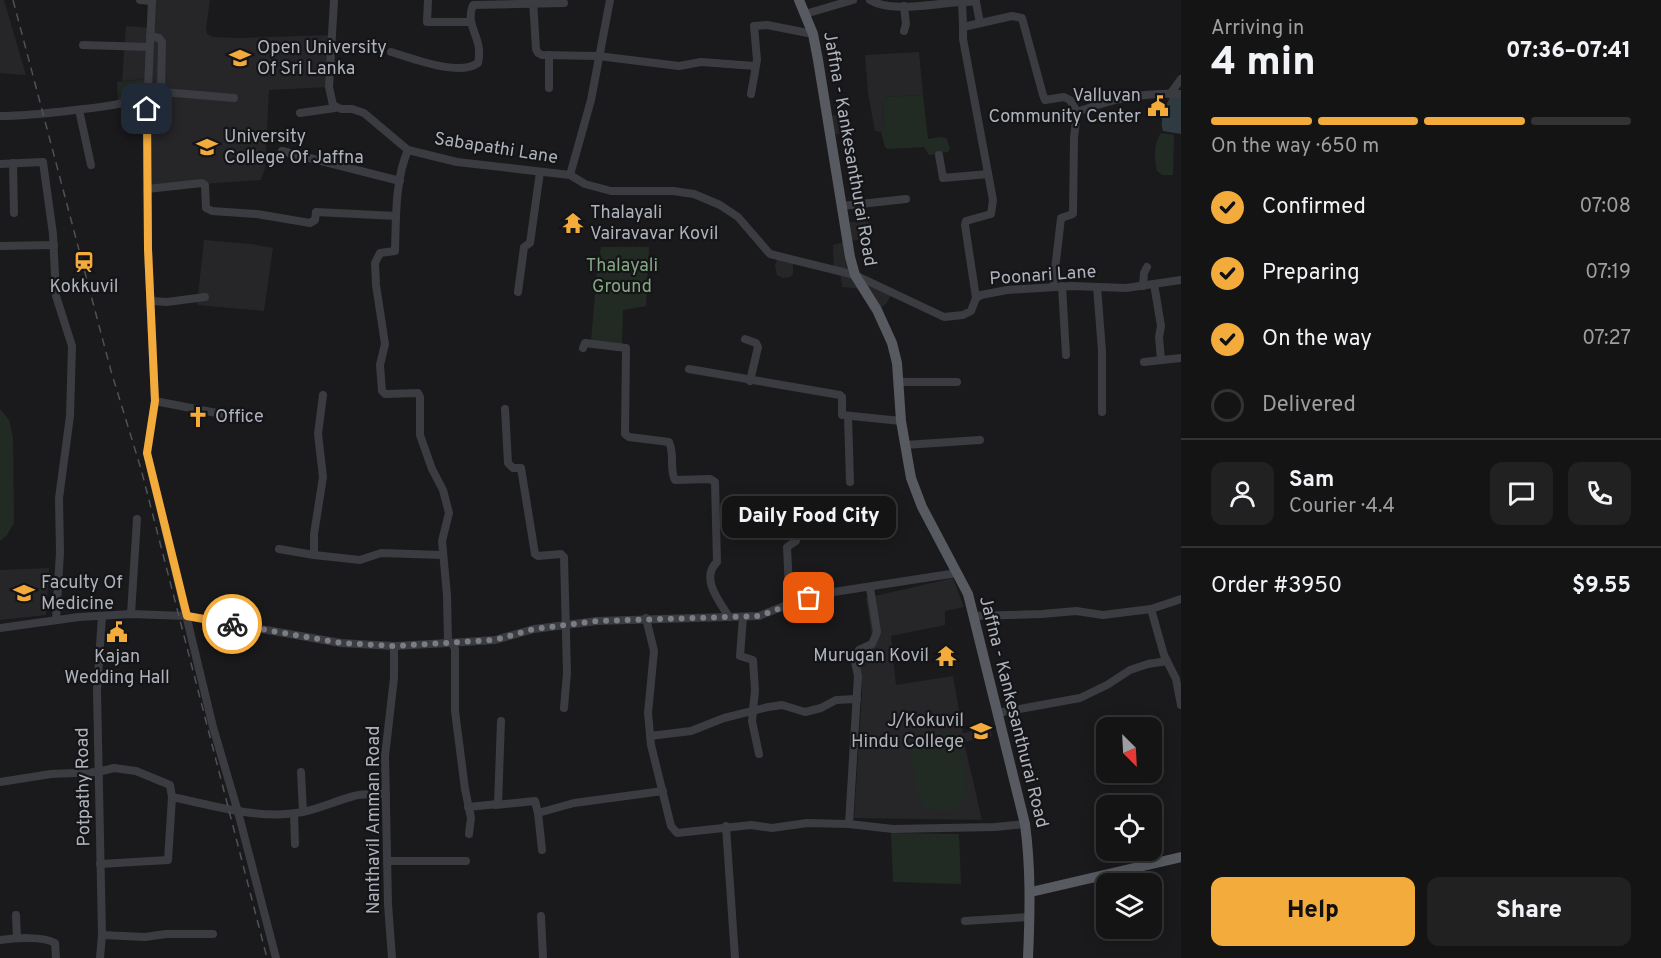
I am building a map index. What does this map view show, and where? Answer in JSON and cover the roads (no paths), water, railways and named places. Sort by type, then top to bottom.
[{"type":"main road","name":"Jaffna - Kankesanthurai Road","points":[[799,0],[813,34],[850,257],[855,275],[877,310],[892,343],[899,382],[905,445],[917,495],[968,594],[1025,824],[1031,892],[1028,958]]},
{"type":"main road","points":[[1031,892],[1181,856]]},
{"type":"street","points":[[140,0],[152,1],[147,189],[155,401],[147,453],[213,727],[276,958]]},
{"type":"street","points":[[334,0],[329,87],[333,105],[336,108]]},
{"type":"street","points":[[428,0],[427,22],[470,22]]},
{"type":"street","points":[[570,175],[585,128],[610,0]]},
{"type":"street","points":[[805,14],[853,0]]},
{"type":"street","points":[[870,0],[884,2],[894,7],[962,1],[976,2],[980,23]]},
{"type":"street","points":[[962,1],[963,39],[993,200],[991,214],[966,221],[965,225],[976,298]]},
{"type":"street","points":[[533,2],[538,53],[598,56],[674,66],[701,62],[755,66]]},
{"type":"street","points":[[391,52],[446,67],[474,66],[478,63],[480,53],[478,38],[470,22],[473,4],[564,3]]},
{"type":"street","points":[[904,6],[906,24],[904,31]]},
{"type":"street","points":[[963,27],[1012,16],[1022,18],[1043,95],[1046,100],[1064,98],[1070,100],[1077,112],[1074,138],[1073,214],[1061,218],[1053,287]]},
{"type":"street","points":[[751,94],[757,53],[754,26],[767,25],[813,34]]},
{"type":"street","points":[[150,36],[159,38],[162,42],[161,90],[163,92],[234,98]]},
{"type":"street","points":[[83,45],[149,47]]},
{"type":"street","points":[[549,55],[549,88]]},
{"type":"street","points":[[1170,94],[1181,79]]},
{"type":"street","points":[[1077,112],[1110,100],[1139,95],[1181,94]]},
{"type":"street","points":[[0,116],[40,115],[123,104],[148,95]]},
{"type":"street","name":"Sabapathi Lane","points":[[300,113],[336,108],[352,109],[364,113],[408,150],[457,162],[570,175],[585,184],[611,191],[673,191],[694,194],[720,205],[738,217],[770,254],[855,275]]},
{"type":"street","points":[[79,110],[91,165]]},
{"type":"street","points":[[408,150],[401,165],[395,251],[380,253],[375,263],[385,344],[380,365],[382,391],[385,394],[418,393],[420,397],[420,435],[432,469],[443,490],[449,513],[442,541],[442,555],[450,643],[454,649],[457,732],[471,818],[469,834]]},
{"type":"street","points":[[282,151],[400,181]]},
{"type":"street","points":[[939,155],[943,178],[988,174]]},
{"type":"street","points":[[0,164],[43,162],[54,245],[56,296],[72,346],[70,416],[59,498],[60,552],[56,620]]},
{"type":"street","points":[[13,163],[14,213]]},
{"type":"street","points":[[518,292],[524,247],[530,243],[540,172]]},
{"type":"street","points":[[147,189],[202,183],[205,184],[206,208],[212,211],[257,214],[310,223],[315,220],[316,212],[396,216]]},
{"type":"street","points":[[842,206],[906,199]]},
{"type":"street","points":[[0,246],[54,245]]},
{"type":"street","points":[[1143,286],[1147,267]]},
{"type":"street","name":"Poonari Lane","points":[[855,275],[944,317],[971,312],[976,298],[1007,290],[1062,286],[1126,288],[1181,280]]},
{"type":"street","points":[[1154,284],[1161,326],[1159,337],[1161,360]]},
{"type":"street","points":[[1062,286],[1066,355]]},
{"type":"street","points":[[1098,287],[1102,351],[1102,412]]},
{"type":"street","points":[[151,302],[205,297]]},
{"type":"street","points":[[745,339],[758,347],[750,381]]},
{"type":"street","points":[[583,348],[585,343],[627,348],[625,434],[629,437],[669,442],[672,448],[672,472],[675,480],[710,479],[715,482],[717,562],[711,568],[709,576],[714,591],[729,617]]},
{"type":"street","points":[[1144,362],[1181,358]]},
{"type":"street","points":[[689,369],[840,395],[842,415],[902,421]]},
{"type":"street","points":[[899,382],[957,382]]},
{"type":"street","points":[[314,555],[314,534],[323,477],[318,434],[323,395]]},
{"type":"street","points":[[155,401],[237,417]]},
{"type":"street","points":[[505,410],[508,463],[513,468],[521,468],[535,554],[538,556],[561,554],[564,557],[567,673],[564,708]]},
{"type":"street","points":[[848,416],[849,482]]},
{"type":"street","points":[[905,445],[980,440]]},
{"type":"street","points":[[131,614],[137,519]]},
{"type":"street","points":[[792,603],[789,590],[787,547],[796,541],[796,526]]},
{"type":"street","points":[[279,549],[360,560],[381,554],[442,555]]},
{"type":"street","points":[[0,628],[56,620],[131,614],[187,616],[341,643],[394,646],[450,643],[495,640],[534,629],[566,624],[646,618],[743,617],[772,612],[792,603],[827,593],[957,573]]},
{"type":"street","points":[[849,824],[857,717],[858,676],[855,654],[872,644],[877,632],[870,588]]},
{"type":"street","points":[[973,616],[1076,611],[1103,615],[1151,609],[1181,599]]},
{"type":"street","points":[[1151,609],[1167,661],[1176,679],[1181,705]]},
{"type":"street","name":"Potpathy Road","points":[[100,958],[102,935],[97,690],[102,616]]},
{"type":"street","points":[[743,617],[740,656],[753,660],[755,690],[752,721],[759,754]]},
{"type":"street","points":[[646,618],[654,651],[648,713],[650,736],[671,826],[677,833],[726,826],[751,825],[772,828],[807,823],[849,824],[893,829],[995,827],[1025,824]]},
{"type":"street","name":"Nanthavil Amman Road","points":[[392,958],[388,904],[385,756],[394,678],[394,646]]},
{"type":"street","points":[[997,713],[1080,698],[1107,686],[1130,670],[1167,661]]},
{"type":"street","points":[[650,736],[691,731],[724,718],[782,705],[805,712],[821,708],[836,700],[857,699]]},
{"type":"street","points":[[496,805],[499,801],[501,721]]},
{"type":"street","points":[[0,782],[51,774],[98,772],[114,768],[136,771],[170,785],[172,797],[168,860],[100,864]]},
{"type":"street","points":[[295,844],[301,771]]},
{"type":"street","points":[[538,813],[574,803],[663,791]]},
{"type":"street","points":[[172,797],[238,812],[299,813],[356,795],[386,794]]},
{"type":"street","points":[[468,807],[535,801],[542,850]]},
{"type":"street","points":[[726,826],[735,958]]},
{"type":"street","points":[[388,861],[466,861]]},
{"type":"street","points":[[16,915],[17,938]]},
{"type":"street","points":[[541,916],[543,958]]},
{"type":"street","points":[[965,921],[1029,917]]},
{"type":"street","points":[[102,935],[145,937],[178,933],[213,934]]},
{"type":"street","points":[[0,940],[17,938],[50,940],[55,943],[56,958]]},
{"type":"railway","points":[[13,0],[111,371],[141,469],[267,958]]},
{"type":"place","name":"Open University Of Sri Lanka","points":[[240,58]]},
{"type":"place","name":"Valluvan Community Center","points":[[1158,106]]},
{"type":"place","name":"University College Of Jaffna","points":[[207,147]]},
{"type":"place","name":"Thalayali Vairavavar Kovil","points":[[573,223]]},
{"type":"place","name":"Kokkuvil","points":[[84,262]]},
{"type":"place","name":"Office","points":[[198,417]]},
{"type":"place","name":"Faculty Of Medicine","points":[[24,593]]},
{"type":"place","name":"Daily Food City","points":[[809,598]]},
{"type":"place","name":"Kajan Wedding Hall","points":[[117,632]]},
{"type":"place","name":"Murugan Kovil","points":[[946,656]]},
{"type":"place","name":"J/Kokuvil Hindu College","points":[[981,731]]},
{"type":"park label","name":"Thalayali Ground","points":[[622,276]]}]
